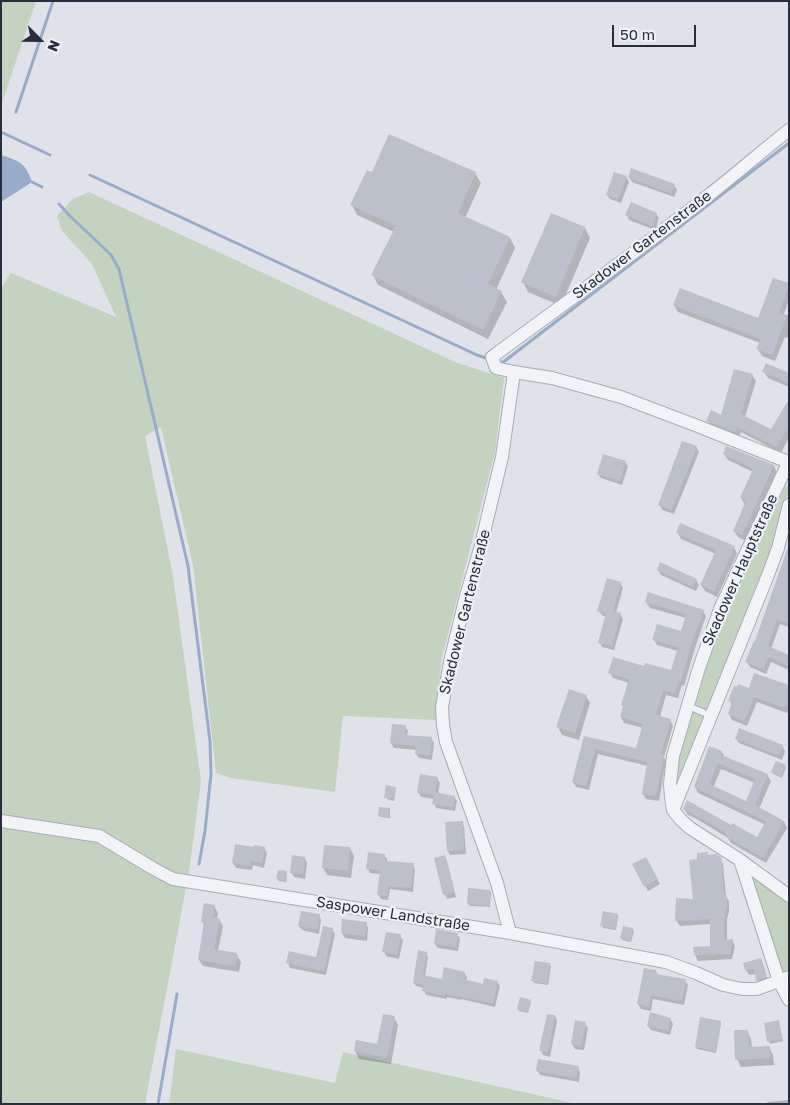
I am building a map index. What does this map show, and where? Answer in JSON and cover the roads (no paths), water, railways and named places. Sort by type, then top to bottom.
[{"type":"street","name":"Skadower Gartenstraße","points":[[788,462],[620,397],[552,378],[496,368],[492,357],[710,194],[789,130]]},
{"type":"street","name":"Skadower Gartenstraße","points":[[510,933],[497,883],[446,742],[442,707],[450,662],[502,457],[514,372]]},
{"type":"street","name":"Skadower Hauptstraße","points":[[673,810],[670,784],[673,756],[699,668],[720,610],[785,478],[788,462]]},
{"type":"street","name":"Skadower Hauptstraße","points":[[673,810],[768,575],[778,548],[789,505]]},
{"type":"street","points":[[673,810],[690,828],[740,860],[789,896]]},
{"type":"street","name":"Saspower Landstraße","points":[[1,821],[99,836],[173,879],[510,933],[666,962],[723,985],[742,989],[757,989],[784,979]]},
{"type":"street","points":[[740,860],[784,979],[789,1000]]},
{"type":"lane","points":[[688,706],[712,716]]},
{"type":"water","points":[[1,155],[21,163],[27,170],[32,182],[1,202]]},
{"type":"waterway","points":[[16,112],[53,1]]},
{"type":"waterway","points":[[1,132],[50,155]]},
{"type":"waterway","points":[[501,362],[789,143]]},
{"type":"waterway","points":[[90,175],[486,358]]},
{"type":"waterway","points":[[32,182],[42,187]]},
{"type":"waterway","points":[[59,204],[111,255],[119,269],[188,566],[210,741],[211,774],[205,831],[199,864]]},
{"type":"waterway","points":[[158,1104],[177,994]]}]
